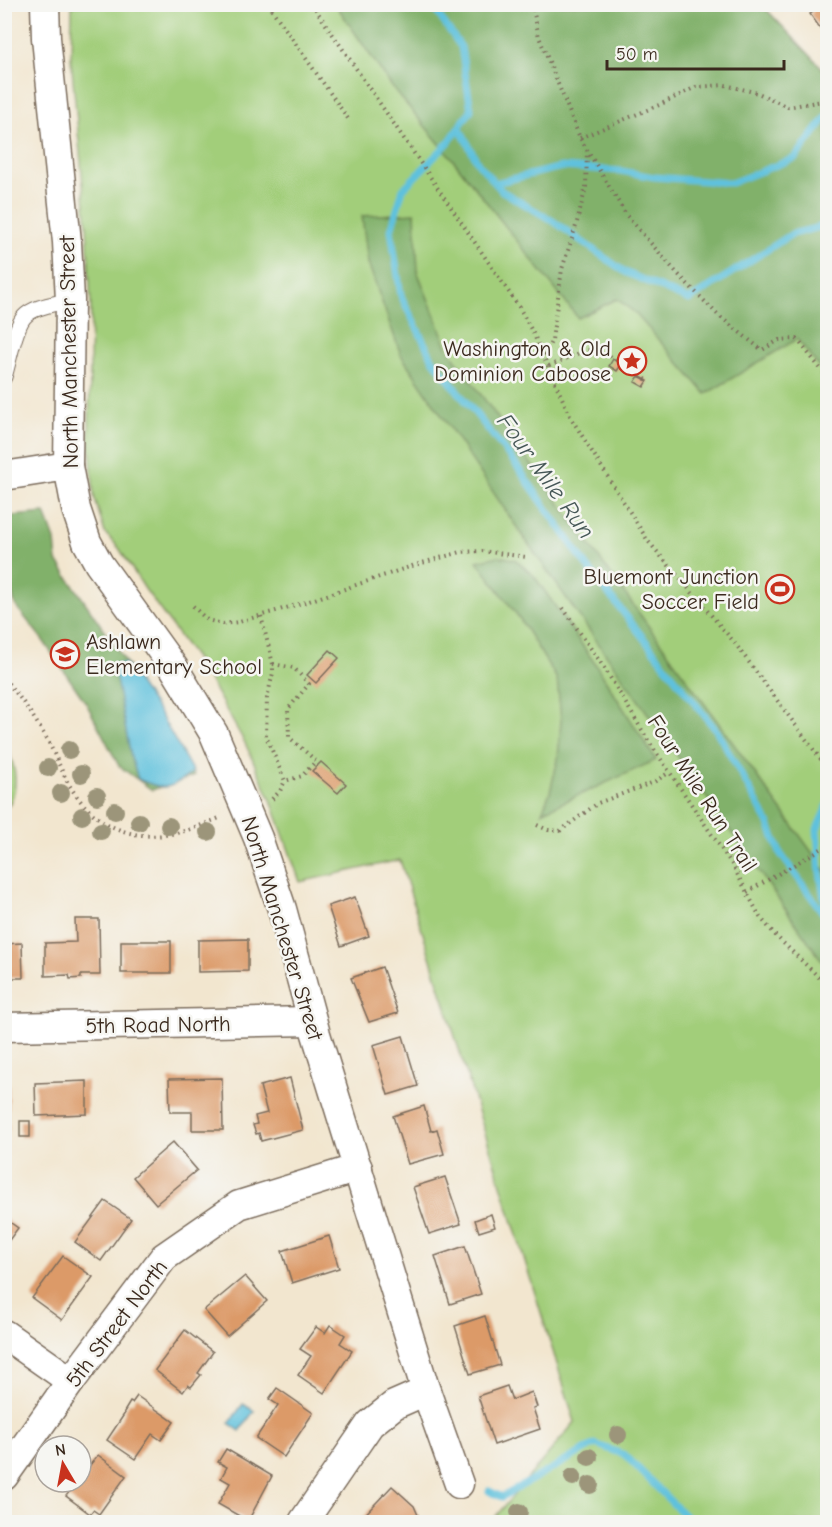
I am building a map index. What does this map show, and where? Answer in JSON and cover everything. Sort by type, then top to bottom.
[{"type":"street","name":"North Manchester Street","points":[[45,4],[46,38],[67,242],[68,466],[79,520],[93,553],[174,668],[214,734],[258,838],[282,909],[312,1021],[426,1391],[459,1484]]},
{"type":"street","points":[[4,476],[68,466]]},
{"type":"street","name":"5th Road North","points":[[4,1027],[312,1021]]},
{"type":"street","name":"5th Street North","points":[[4,1476],[71,1381],[164,1257],[239,1205],[358,1168]]},
{"type":"street","points":[[4,1334],[71,1381]]},
{"type":"street","points":[[303,1522],[370,1424],[394,1405],[426,1391]]},
{"type":"lane","points":[[4,377],[25,316],[40,308],[69,300]]},
{"type":"path","points":[[268,4],[350,120]]},
{"type":"path","points":[[312,4],[519,308],[544,355],[571,418],[648,541],[734,642],[828,769]]},
{"type":"path","points":[[532,4],[539,37],[580,138],[627,216],[676,272],[719,316],[762,350],[779,340],[797,339],[828,378]]},
{"type":"path","points":[[580,138],[696,87],[725,85],[758,93],[788,107],[828,100]]},
{"type":"path","points":[[544,355],[552,340],[561,269],[576,226],[586,187],[587,150]]},
{"type":"path","points":[[4,262],[4,275]]},
{"type":"path","points":[[549,366],[586,350],[601,350],[647,380]]},
{"type":"path","points":[[193,606],[207,620],[223,624],[239,622],[461,552],[482,551],[526,557]]},
{"type":"path","name":"Four Mile Run Trail","points":[[562,608],[605,669],[733,866],[760,917],[777,937],[828,986]]},
{"type":"path","points":[[261,616],[273,664],[267,698],[266,736],[285,781]]},
{"type":"path","points":[[271,800],[280,791],[285,781],[302,776],[316,761],[290,737],[288,710],[309,684],[294,668],[273,664]]},
{"type":"path","points":[[4,679],[47,740],[68,783],[84,805],[103,822],[125,833],[157,836],[194,828],[223,817]]},
{"type":"path","points":[[537,825],[548,830],[560,831],[598,803],[654,782],[670,772]]},
{"type":"path","name":"Four Mile Run Trail","points":[[747,892],[828,845]]},
{"type":"green space","points":[[72,5],[762,5],[827,73],[827,1522],[491,1522],[575,1422],[400,860],[300,882],[271,800],[245,743],[203,669],[145,589],[119,548],[105,533],[94,496],[89,435],[91,306],[87,226],[71,59]]},
{"type":"green space","points":[[336,5],[762,5],[827,73],[827,377],[797,339],[706,394],[635,313],[617,299],[578,318],[450,156],[392,87]]},
{"type":"green space","points":[[415,213],[418,273],[448,349],[827,873],[827,968],[522,535],[401,355],[368,263],[362,216]]},
{"type":"green space","points":[[45,513],[55,540],[57,561],[125,661],[194,776],[152,790],[119,766],[86,703],[42,639],[15,605],[5,564],[4,519],[12,516]]},
{"type":"green space","points":[[499,556],[516,560],[535,577],[596,665],[656,760],[542,812],[550,792],[558,759],[561,720],[557,679],[520,619],[477,561]]},
{"type":"green space","points":[[5,742],[12,759],[15,785],[14,794],[5,810]]},
{"type":"water","points":[[125,663],[160,714],[193,772],[167,787],[154,786],[138,779],[131,757],[113,664]]},
{"type":"water","points":[[243,1404],[254,1411],[240,1431],[229,1423]]},
{"type":"building","points":[[807,4],[828,4],[828,28],[823,32],[810,14],[813,12]]},
{"type":"building","points":[[613,359],[621,365],[617,371],[609,366]]},
{"type":"building","points":[[639,376],[648,381],[644,387],[635,382]]},
{"type":"building","points":[[330,650],[339,658],[316,683],[307,675]]},
{"type":"building","points":[[321,762],[346,784],[338,793],[312,771]]},
{"type":"building","points":[[355,897],[369,936],[341,946],[328,906]]},
{"type":"building","points":[[75,919],[99,919],[100,975],[81,975],[81,978],[70,979],[69,975],[45,976],[45,943],[76,942]]},
{"type":"building","points":[[248,939],[248,971],[198,972],[198,940]]},
{"type":"building","points":[[121,941],[171,941],[171,973],[121,973]]},
{"type":"building","points":[[22,943],[23,978],[4,978],[4,944]]},
{"type":"building","points":[[382,967],[398,1013],[369,1022],[351,978]]},
{"type":"building","points":[[403,1036],[418,1086],[388,1095],[373,1045]]},
{"type":"building","points":[[222,1078],[223,1130],[192,1130],[192,1112],[170,1112],[169,1079]]},
{"type":"building","points":[[290,1078],[303,1130],[261,1141],[253,1125],[257,1124],[255,1116],[267,1113],[260,1086]]},
{"type":"building","points":[[87,1081],[87,1114],[36,1116],[35,1083]]},
{"type":"building","points":[[9,1083],[9,1131],[4,1131],[4,1084]]},
{"type":"building","points":[[424,1106],[431,1131],[437,1129],[444,1154],[408,1164],[393,1116]]},
{"type":"building","points":[[20,1121],[30,1121],[30,1137],[20,1137]]},
{"type":"building","points":[[173,1142],[197,1170],[156,1204],[133,1177]]},
{"type":"building","points":[[445,1177],[461,1224],[429,1234],[413,1187]]},
{"type":"building","points":[[105,1201],[131,1219],[101,1261],[75,1242]]},
{"type":"building","points":[[491,1214],[495,1227],[479,1232],[475,1220]]},
{"type":"building","points":[[4,1218],[18,1228],[4,1247]]},
{"type":"building","points":[[329,1236],[339,1268],[292,1283],[282,1251]]},
{"type":"building","points":[[465,1246],[481,1294],[450,1304],[435,1256]]},
{"type":"building","points":[[63,1256],[93,1277],[62,1320],[32,1298]]},
{"type":"building","points":[[245,1276],[267,1301],[227,1336],[204,1310]]},
{"type":"building","points":[[485,1316],[500,1365],[470,1374],[455,1326]]},
{"type":"building","points":[[330,1325],[345,1335],[340,1343],[352,1351],[324,1393],[298,1375],[311,1356],[300,1349],[316,1327],[325,1333]]},
{"type":"building","points":[[185,1330],[213,1352],[198,1373],[201,1375],[191,1387],[188,1385],[183,1392],[155,1370]]},
{"type":"building","points":[[507,1386],[512,1400],[532,1392],[537,1407],[533,1408],[540,1429],[494,1445],[478,1396]]},
{"type":"building","points":[[277,1388],[313,1413],[284,1457],[256,1438],[278,1405],[269,1399]]},
{"type":"building","points":[[137,1396],[174,1422],[161,1440],[152,1434],[135,1459],[107,1440],[130,1402],[132,1403]]},
{"type":"building","points":[[226,1449],[272,1476],[248,1521],[218,1504],[230,1483],[221,1478],[227,1467],[218,1462]]},
{"type":"building","points":[[98,1455],[126,1476],[99,1514],[93,1510],[90,1514],[66,1496],[68,1494],[93,1494],[93,1461]]},
{"type":"building","points":[[392,1486],[414,1506],[421,1522],[358,1522]]},
{"type":"waterway","name":"Four Mile Run","points":[[431,4],[461,47],[471,110],[449,142],[403,189],[391,230],[401,296],[433,360],[514,462],[589,569],[716,730],[768,822],[780,853],[828,920]]},
{"type":"waterway","points":[[495,183],[562,167],[731,183],[795,158],[828,115]]},
{"type":"waterway","points":[[459,127],[478,163],[502,191],[553,221],[625,272],[689,300],[792,234],[828,225]]},
{"type":"waterway","points":[[827,918],[820,872],[817,829],[828,804]]},
{"type":"waterway","points":[[489,1491],[502,1497],[595,1444],[625,1455],[691,1522]]},
{"type":"place","name":"Washington & Old Dominion Caboose","points":[[632,361]]},
{"type":"place","name":"Bluemont Junction Soccer Field","points":[[780,589]]},
{"type":"place","name":"Ashlawn Elementary School","points":[[65,654]]}]
